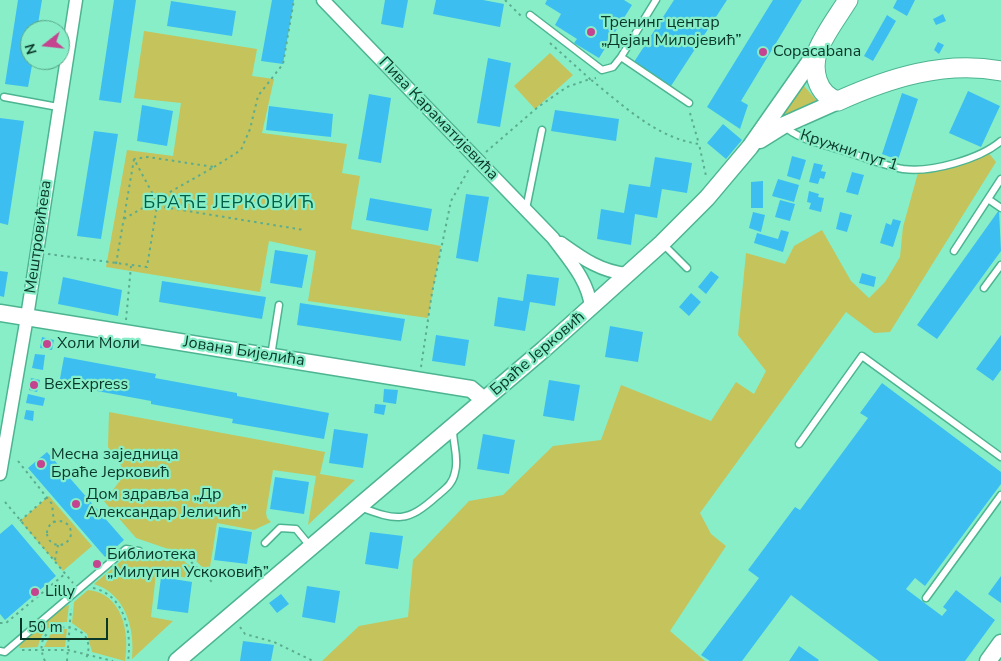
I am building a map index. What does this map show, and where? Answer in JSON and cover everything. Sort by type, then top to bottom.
[{"type":"main road","name":"Браће Јерковић","points":[[818,50],[848,0]]},
{"type":"main road","points":[[818,50],[816,72],[818,84],[826,95],[838,101],[875,85],[918,72],[975,68],[1001,71]]},
{"type":"street","name":"Мештровићева","points":[[0,474],[28,317],[58,107],[76,0]]},
{"type":"street","name":"Пива Караматијевића","points":[[323,0],[475,161],[526,208],[553,238],[584,281],[590,296],[591,308]]},
{"type":"street","name":"Браће Јерковић","points":[[178,661],[591,308],[662,243],[712,192],[750,147],[818,50]]},
{"type":"street","points":[[750,147],[784,126],[838,101]]},
{"type":"street","name":"Пива Караматијевића","points":[[553,238],[598,267],[616,273],[628,274]]},
{"type":"street","name":"Јована Бијелића","points":[[0,313],[471,389],[484,400]]},
{"type":"street","points":[[988,661],[1001,643]]},
{"type":"lane","points":[[530,16],[602,70],[613,67],[621,58],[656,0]]},
{"type":"lane","points":[[621,58],[689,103]]},
{"type":"lane","points":[[4,97],[58,107]]},
{"type":"lane","name":"Кружни пут 1","points":[[784,126],[808,140],[906,170],[929,168],[974,157],[1001,141]]},
{"type":"lane","points":[[526,208],[542,130]]},
{"type":"lane","points":[[954,251],[1001,179]]},
{"type":"lane","points":[[988,199],[1001,208]]},
{"type":"lane","points":[[662,243],[687,268]]},
{"type":"lane","points":[[984,288],[1001,265]]},
{"type":"lane","points":[[271,356],[279,305]]},
{"type":"lane","points":[[799,444],[862,356],[1001,458]]},
{"type":"lane","points":[[358,506],[394,517],[406,518],[418,513],[453,482],[456,459],[453,426]]},
{"type":"lane","points":[[926,598],[1001,495]]},
{"type":"lane","points":[[265,544],[280,528],[296,529],[311,547]]},
{"type":"lane","points":[[2,652],[126,549],[139,551]]},
{"type":"path","points":[[124,219],[241,150],[250,129],[258,96],[283,64],[294,0]]},
{"type":"path","points":[[421,364],[432,293],[451,201],[475,161],[538,107],[567,87],[590,79],[658,130],[683,142],[699,144]]},
{"type":"path","points":[[689,103],[707,178]]},
{"type":"path","points":[[134,159],[148,157],[214,167]]},
{"type":"path","points":[[134,159],[156,200]]},
{"type":"path","points":[[116,264],[134,159]]},
{"type":"path","points":[[46,254],[147,267],[157,206],[304,230]]},
{"type":"path","points":[[125,325],[131,266]]},
{"type":"path","points":[[18,461],[52,504],[54,523]]},
{"type":"path","points":[[20,521],[47,497]]},
{"type":"path","points":[[5,502],[80,588],[104,590],[115,600],[124,616],[129,634],[128,661]]},
{"type":"path","points":[[60,521],[70,530],[69,539],[58,545],[48,538],[48,531],[54,523],[60,521]]},
{"type":"path","points":[[55,561],[58,545]]},
{"type":"path","points":[[139,551],[186,557],[212,582]]},
{"type":"path","points":[[0,623],[6,623],[66,573]]},
{"type":"path","points":[[67,661],[72,594]]},
{"type":"path","points":[[238,624],[245,634],[274,642],[313,661]]},
{"type":"path","points":[[45,661],[42,649],[44,640],[51,630],[70,626],[84,636],[88,654],[85,661]]},
{"type":"path","points":[[2,652],[42,649],[68,650],[113,661]]},
{"type":"shaded area","points":[[144,31],[257,49],[252,76],[274,79],[262,133],[347,144],[342,173],[360,176],[351,229],[441,246],[428,318],[308,301],[316,251],[269,241],[260,292],[106,267],[127,150],[173,156],[181,103],[134,98]]},
{"type":"shaded area","points":[[550,53],[573,75],[535,109],[514,86]]},
{"type":"shaded area","points":[[804,86],[819,103],[774,127]]},
{"type":"shaded area","points":[[987,151],[996,162],[890,332],[874,333],[846,312],[700,513],[711,534],[726,546],[670,631],[705,661],[322,661],[359,626],[408,617],[413,560],[469,501],[503,495],[553,446],[601,440],[621,385],[711,421],[736,382],[754,394],[766,371],[738,335],[746,253],[785,264],[794,246],[822,230],[851,281],[869,298],[885,282],[900,257],[903,227],[919,169],[929,168]]},
{"type":"shaded area","points":[[109,412],[325,452],[320,474],[355,480],[308,525],[316,476],[273,470],[266,513],[267,518],[271,522],[254,530],[217,523],[210,567],[205,570],[187,552],[174,551],[136,538],[102,499],[110,494],[124,475],[121,465],[108,447]]},
{"type":"shaded area","points":[[49,496],[92,546],[63,571],[20,521]]},
{"type":"shaded area","points":[[128,555],[184,561],[191,567],[190,578],[156,574],[151,617],[173,621],[132,659],[133,648],[130,625],[121,604],[105,589],[94,584]]},
{"type":"shaded area","points":[[88,590],[109,598],[116,606],[121,616],[126,638],[125,661],[92,652],[87,634],[72,623],[74,602]]},
{"type":"shaded area","points":[[69,605],[67,622],[56,624],[44,632],[38,647],[19,648],[27,636],[41,623]]},
{"type":"shaded area","points":[[60,629],[67,629],[65,647],[44,647],[50,635]]},
{"type":"building","points":[[18,0],[42,0],[39,20],[20,20],[20,70],[31,70],[28,87],[5,84]]},
{"type":"building","points":[[114,0],[136,0],[121,103],[99,100]]},
{"type":"building","points":[[272,0],[294,0],[283,64],[261,61]]},
{"type":"building","points":[[385,0],[408,0],[403,28],[381,24]]},
{"type":"building","points":[[436,0],[483,0],[504,4],[500,27],[433,14]]},
{"type":"building","name":"Тренинг центар „Дејан Милојевић”","points":[[547,0],[624,0],[632,5],[599,58],[574,43],[577,39],[555,25],[561,14],[545,4]]},
{"type":"building","points":[[674,0],[727,0],[671,86],[634,62]]},
{"type":"building","points":[[773,0],[802,0],[741,101],[748,105],[740,129],[707,107]]},
{"type":"building","points":[[897,0],[915,0],[907,16],[893,8]]},
{"type":"building","points":[[171,1],[236,11],[232,36],[167,26]]},
{"type":"building","points":[[943,14],[946,21],[936,25],[933,19]]},
{"type":"building","points":[[887,15],[896,21],[873,61],[864,56]]},
{"type":"building","points":[[938,42],[944,45],[939,54],[934,50]]},
{"type":"building","points":[[488,58],[511,63],[500,127],[477,123]]},
{"type":"building","points":[[968,91],[1000,106],[981,147],[949,133]]},
{"type":"building","points":[[902,93],[918,99],[898,160],[882,154]]},
{"type":"building","points":[[369,94],[391,98],[381,163],[358,159]]},
{"type":"building","points":[[142,105],[173,111],[167,146],[137,141]]},
{"type":"building","points":[[269,106],[333,114],[331,137],[266,130]]},
{"type":"building","points":[[555,110],[619,119],[616,141],[551,131]]},
{"type":"building","points":[[0,118],[24,121],[8,225],[0,223]]},
{"type":"building","points":[[723,124],[742,140],[726,159],[707,143]]},
{"type":"building","points":[[94,131],[118,134],[101,239],[77,236]]},
{"type":"building","points":[[792,156],[806,160],[800,180],[787,176]]},
{"type":"building","points":[[655,157],[692,163],[687,193],[662,189],[657,218],[635,214],[631,245],[597,239],[601,209],[624,213],[629,184],[650,187]]},
{"type":"building","points":[[814,163],[823,165],[821,171],[826,172],[824,179],[820,178],[818,184],[809,182]]},
{"type":"building","points":[[852,172],[864,175],[858,195],[846,192]]},
{"type":"building","points":[[778,179],[799,185],[794,202],[772,196]]},
{"type":"building","points":[[763,181],[763,208],[751,208],[751,182]]},
{"type":"building","points":[[809,191],[819,194],[818,197],[824,198],[821,212],[809,209],[811,203],[807,202]]},
{"type":"building","points":[[466,194],[489,197],[478,262],[456,258]]},
{"type":"building","points":[[370,198],[432,209],[428,231],[366,220]]},
{"type":"building","points":[[780,200],[795,204],[790,221],[775,217]]},
{"type":"building","points":[[999,210],[1001,251],[937,339],[917,325]]},
{"type":"building","points":[[753,212],[765,215],[761,232],[749,228]]},
{"type":"building","points":[[840,212],[852,215],[847,232],[836,229]]},
{"type":"building","points":[[893,219],[901,221],[893,247],[880,243],[886,223],[891,225]]},
{"type":"building","points":[[781,230],[789,232],[783,252],[754,243],[757,233],[778,239]]},
{"type":"building","points":[[275,250],[308,255],[302,288],[270,283]]},
{"type":"building","points":[[0,271],[8,272],[4,297],[0,296]]},
{"type":"building","points":[[711,271],[719,277],[706,294],[698,287]]},
{"type":"building","points":[[862,273],[876,277],[874,287],[859,283]]},
{"type":"building","points":[[527,274],[559,278],[555,306],[530,302],[525,331],[494,326],[498,297],[523,301]]},
{"type":"building","points":[[63,277],[122,290],[118,316],[58,304]]},
{"type":"building","points":[[162,281],[266,297],[262,319],[159,302]]},
{"type":"building","points":[[691,293],[701,302],[689,316],[679,307]]},
{"type":"building","points":[[300,303],[405,319],[401,341],[297,325]]},
{"type":"building","points":[[610,326],[643,332],[638,362],[605,357]]},
{"type":"building","points":[[436,335],[469,340],[465,366],[432,361]]},
{"type":"building","points":[[1001,335],[1001,370],[993,381],[976,369]]},
{"type":"building","name":"Холи Моли","points":[[42,337],[54,340],[52,350],[40,348]]},
{"type":"building","points":[[35,354],[45,355],[43,370],[32,368]]},
{"type":"building","points":[[64,357],[156,374],[155,378],[237,393],[237,396],[329,413],[324,439],[232,423],[233,419],[59,384]]},
{"type":"building","name":"BexExpress","points":[[31,378],[40,380],[37,392],[29,390]]},
{"type":"building","points":[[549,380],[580,385],[574,421],[543,416]]},
{"type":"building","points":[[882,383],[1001,472],[1001,484],[925,586],[915,578],[906,589],[942,616],[947,610],[943,607],[956,590],[995,620],[965,661],[879,661],[791,595],[742,661],[710,661],[701,655],[759,578],[748,570],[795,507],[800,510],[868,418],[860,413]]},
{"type":"building","points":[[384,389],[398,390],[396,404],[383,402]]},
{"type":"building","points":[[28,394],[45,398],[43,406],[26,403]]},
{"type":"building","points":[[375,404],[386,405],[384,415],[374,413]]},
{"type":"building","points":[[26,410],[34,411],[33,421],[24,419]]},
{"type":"building","points":[[334,429],[368,434],[363,468],[329,463]]},
{"type":"building","points":[[483,434],[515,440],[509,474],[477,469]]},
{"type":"building","name":"Дом здравља „Др Александар Јеличић”","points":[[47,452],[124,540],[105,557],[28,468]]},
{"type":"building","points":[[275,477],[309,482],[304,514],[270,509]]},
{"type":"building","points":[[12,524],[56,576],[5,620],[0,614],[0,534]]},
{"type":"building","points":[[219,527],[252,532],[247,564],[214,560]]},
{"type":"building","points":[[370,532],[403,536],[398,569],[365,564]]},
{"type":"building","points":[[1001,576],[1001,603],[988,594]]},
{"type":"building","points":[[161,577],[192,582],[188,613],[157,609]]},
{"type":"building","points":[[307,586],[340,591],[335,623],[302,617]]},
{"type":"building","points":[[281,594],[289,604],[277,613],[269,603]]},
{"type":"building","points":[[243,641],[274,645],[271,661],[240,661]]},
{"type":"building","points":[[799,646],[819,660],[789,661]]},
{"type":"place","name":"Тренинг центар „Дејан Милојевић”","points":[[591,32]]},
{"type":"place","name":"Copacabana","points":[[763,52]]},
{"type":"place","name":"Холи Моли","points":[[47,344]]},
{"type":"place","name":"BexExpress","points":[[34,385]]},
{"type":"place","name":"Месна заједница Браће Јерковић","points":[[41,464]]},
{"type":"place","name":"Дом здравља „Др Александар Јеличић”","points":[[76,504]]},
{"type":"place","name":"Библиотека „Милутин Ускоковић”","points":[[97,564]]},
{"type":"place","name":"Lilly","points":[[35,592]]},
{"type":"district","name":"БРАЋЕ ЈЕРКОВИЋ","points":[[229,204]]}]
